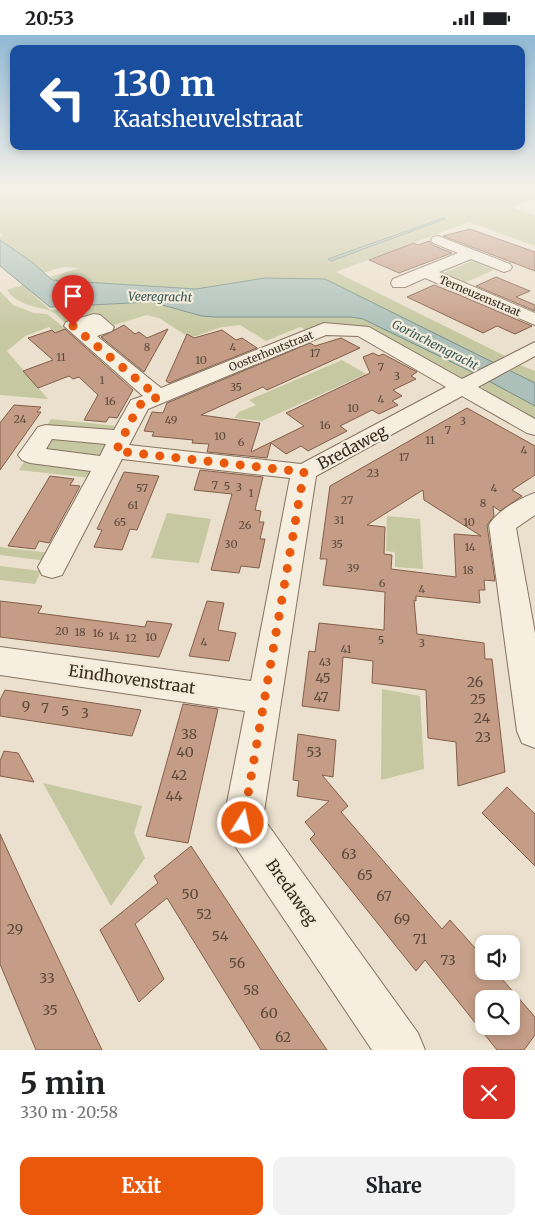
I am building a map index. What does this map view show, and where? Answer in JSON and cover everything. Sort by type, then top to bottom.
[{"type":"street","points":[[438,240],[504,267]]},
{"type":"street","name":"Terneuzenstraat","points":[[399,283],[470,254]]},
{"type":"street","name":"Terneuzenstraat","points":[[425,273],[535,320]]},
{"type":"street","name":"Oosterhoutstraat","points":[[52,567],[139,405],[324,329],[362,331],[482,377],[535,428]]},
{"type":"street","points":[[84,335],[158,397]]},
{"type":"street","name":"Bredaweg","points":[[401,1050],[243,823],[304,472],[535,348]]},
{"type":"street","points":[[114,451],[304,472]]},
{"type":"street","points":[[535,502],[502,525],[535,731]]},
{"type":"street","name":"Eindhovenstraat","points":[[0,661],[264,698]]},
{"type":"green space","points":[[431,236],[336,272],[505,356],[494,362],[325,279],[265,278],[196,289],[52,280],[49,277],[80,268],[63,267],[43,273],[0,240],[0,237]]},
{"type":"green space","points":[[509,236],[535,236],[535,246]]},
{"type":"green space","points":[[477,258],[472,261],[494,270],[459,285],[455,279],[446,275],[440,277],[437,270],[444,273],[469,262],[464,259]]},
{"type":"green space","points":[[23,285],[50,310],[92,307],[91,305],[160,302],[202,316],[351,317],[363,319],[474,373],[460,379],[371,334],[308,331],[300,327],[266,341],[240,325],[222,327],[190,338],[159,318],[147,315],[114,325],[100,315],[67,325],[53,312],[20,301],[7,290]]},
{"type":"green space","points":[[0,291],[13,305],[34,313],[47,314],[66,329],[55,333],[49,327],[25,336],[7,351],[48,399],[0,395]]},
{"type":"green space","points":[[342,360],[366,374],[262,421],[234,418],[239,412],[256,405],[249,400]]},
{"type":"green space","points":[[520,365],[535,371],[535,383],[510,370]]},
{"type":"green space","points":[[490,381],[535,406],[535,424],[484,394],[482,386]]},
{"type":"green space","points":[[51,419],[117,426],[92,478],[19,470]]},
{"type":"green space","points":[[167,513],[211,519],[199,563],[151,558]]},
{"type":"green space","points":[[387,516],[420,519],[423,569],[395,567],[395,552],[386,551]]},
{"type":"green space","points":[[0,547],[51,553],[47,561],[0,555]]},
{"type":"green space","points":[[0,566],[41,571],[35,584],[0,580]]},
{"type":"green space","points":[[382,689],[420,696],[424,769],[381,780]]},
{"type":"green space","points":[[43,783],[142,806],[134,833],[145,858],[111,906]]},
{"type":"water","points":[[391,236],[398,236],[331,261],[328,259]]},
{"type":"water","points":[[0,240],[32,262],[52,280],[196,289],[265,278],[325,279],[535,383],[535,406],[474,373],[363,319],[351,317],[202,316],[151,302],[50,307],[0,266]]},
{"type":"building","points":[[444,236],[491,236],[535,252],[535,271]]},
{"type":"building","points":[[429,241],[432,245],[452,253],[399,273],[369,260],[414,243],[418,245]]},
{"type":"building","points":[[496,277],[530,291],[516,297],[535,305],[535,311],[476,286]]},
{"type":"building","points":[[434,285],[532,326],[515,334],[497,326],[483,333],[407,297]]},
{"type":"building","points":[[124,325],[135,334],[139,332],[147,338],[168,329],[144,372],[101,337]]},
{"type":"building","points":[[65,329],[133,390],[117,418],[109,417],[106,422],[84,420],[98,395],[79,377],[73,379],[69,376],[38,388],[23,371],[53,360],[28,338],[52,330],[55,333]]},
{"type":"building","points":[[222,330],[236,340],[242,338],[257,348],[169,383],[166,381],[187,334],[194,338]]},
{"type":"building","points":[[341,338],[360,348],[267,390],[263,387],[201,415],[260,423],[251,452],[304,426],[286,413],[370,373],[363,357],[373,353],[379,356],[383,354],[417,372],[411,376],[416,379],[393,390],[402,396],[392,401],[398,405],[379,414],[372,410],[340,426],[347,431],[308,451],[301,446],[286,454],[271,443],[267,458],[207,452],[209,444],[192,443],[193,440],[152,436],[154,432],[144,431],[152,412],[163,413],[167,403],[310,343],[315,346]]},
{"type":"building","points":[[14,405],[41,407],[37,412],[41,412],[0,470],[0,423]]},
{"type":"building","points":[[467,408],[535,446],[535,475],[512,490],[522,496],[500,511],[493,506],[494,516],[487,525],[495,581],[484,580],[485,590],[479,590],[480,603],[416,596],[416,601],[414,600],[417,634],[484,643],[485,659],[492,659],[505,772],[458,786],[456,742],[428,738],[426,690],[372,683],[373,661],[343,657],[339,711],[302,706],[309,651],[315,652],[319,623],[384,630],[385,592],[323,585],[327,559],[320,559],[330,486]],"holes":[[[423,490],[424,500],[481,536],[454,534],[456,577],[391,569],[392,555],[384,554],[385,527],[367,525]]]},
{"type":"building","points":[[200,470],[263,477],[255,510],[261,511],[259,522],[264,522],[260,539],[265,539],[259,568],[241,566],[239,573],[211,570],[232,494],[194,490]]},
{"type":"building","points":[[124,472],[159,476],[137,530],[130,529],[122,550],[94,547],[102,530],[97,529]]},
{"type":"building","points":[[50,476],[74,479],[70,485],[80,486],[49,543],[39,541],[35,549],[8,546]]},
{"type":"building","points":[[0,601],[42,606],[38,613],[145,627],[147,621],[172,624],[159,657],[0,637]]},
{"type":"building","points":[[207,601],[224,603],[218,630],[236,633],[229,661],[189,656]]},
{"type":"building","points":[[5,690],[141,710],[132,736],[0,716],[0,700]]},
{"type":"building","points":[[183,704],[218,709],[188,843],[146,836]]},
{"type":"building","points":[[298,734],[336,740],[333,777],[322,775],[348,806],[341,812],[442,929],[450,920],[475,948],[475,980],[503,980],[512,990],[475,990],[475,1022],[425,960],[416,971],[310,839],[315,834],[305,822],[329,801],[297,796],[299,781],[293,780]]},
{"type":"building","points":[[4,751],[18,753],[34,782],[0,776],[0,761]]},
{"type":"building","points":[[507,787],[535,814],[535,866],[482,813]]},
{"type":"building","points":[[0,834],[102,1050],[36,1050],[0,964]]},
{"type":"building","points":[[191,846],[327,1050],[261,1050],[167,898],[135,924],[164,979],[139,1002],[100,930],[158,883],[154,876]]},
{"type":"building","points":[[520,1000],[535,1017],[535,1035],[524,1050],[497,1050],[485,1035],[520,1035]]},
{"type":"route","points":[[73,326],[158,397],[139,405],[116,451],[304,472],[243,823]]},
{"type":"water label","name":"Veeregracht","points":[[160,297]]},
{"type":"water label","name":"Gorinchemgracht","points":[[435,345]]}]
